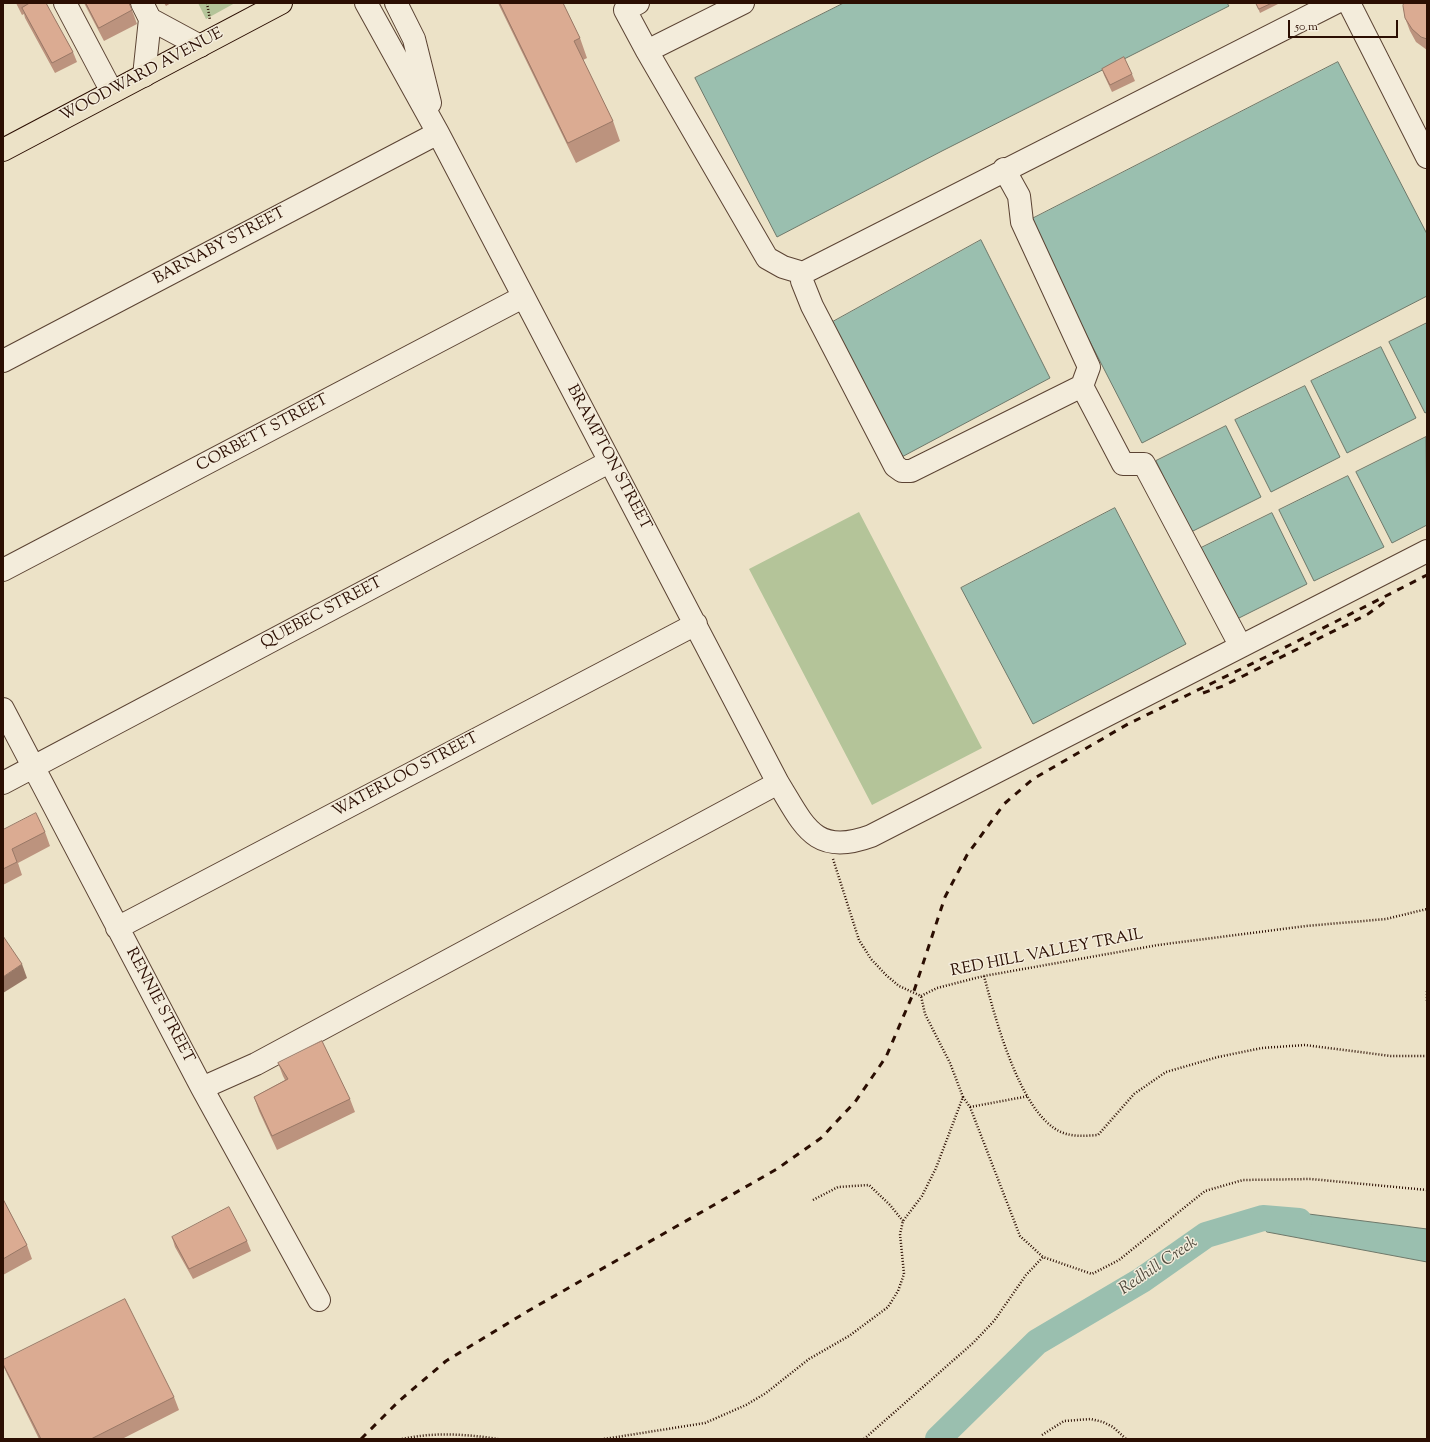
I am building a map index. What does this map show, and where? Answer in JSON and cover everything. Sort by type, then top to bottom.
[{"type":"main road","name":"WOODWARD AVENUE","points":[[3,150],[281,3]]},
{"type":"street","points":[[65,3],[112,92]]},
{"type":"street","name":"BRAMPTON STREET","points":[[366,3],[438,133],[778,783],[804,824],[816,836],[827,841]]},
{"type":"street","name":"BRAMPTON STREET","points":[[396,3],[414,38],[438,133]]},
{"type":"street","points":[[638,3],[625,10],[647,51],[767,258],[783,267],[802,273],[1004,169],[1335,3]]},
{"type":"street","points":[[647,51],[742,3]]},
{"type":"street","points":[[1349,3],[1427,157]]},
{"type":"street","points":[[146,11],[200,46]]},
{"type":"street","points":[[144,76],[146,11]]},
{"type":"street","name":"BARNABY STREET","points":[[3,360],[438,133]]},
{"type":"street","points":[[802,273],[802,280],[812,306],[895,466],[902,472],[911,471],[1082,386],[1089,367],[1022,222],[1018,196],[1004,169]]},
{"type":"street","name":"CORBETT STREET","points":[[3,570],[523,297]]},
{"type":"street","points":[[1082,386],[1123,464],[1144,464],[1240,645]]},
{"type":"street","name":"QUEBEC STREET","points":[[31,760],[609,462]]},
{"type":"street","points":[[827,841],[850,843],[871,836],[1057,742],[1240,645],[1427,551]]},
{"type":"street","name":"WATERLOO STREET","points":[[117,928],[696,624]]},
{"type":"street","name":"RENNIE STREET","points":[[3,709],[202,1088],[319,1300]]},
{"type":"street","points":[[3,767],[31,760]]},
{"type":"street","points":[[3,783],[31,760]]},
{"type":"street","points":[[202,1088],[263,1060],[778,783]]},
{"type":"path","points":[[827,841],[859,940],[871,959],[886,975],[899,986],[921,996],[925,1014],[950,1062],[963,1097],[970,1107],[1020,1236],[1043,1257],[1092,1274],[1119,1260],[1205,1191],[1243,1180],[1311,1179],[1427,1190]]},
{"type":"path","name":"RED HILL VALLEY TRAIL","points":[[921,996],[937,988],[984,976],[1158,945],[1306,926],[1386,919],[1427,909]]},
{"type":"path","points":[[984,976],[1000,1036],[1029,1096],[1041,1117],[1061,1132],[1081,1137],[1098,1135],[1134,1094],[1166,1072],[1218,1057],[1262,1048],[1304,1045],[1391,1056],[1427,1056]]},
{"type":"path","points":[[1427,991],[1427,1003]]},
{"type":"path","points":[[970,1107],[1029,1096]]},
{"type":"path","points":[[604,1439],[705,1423],[746,1405],[766,1394],[810,1359],[869,1322],[888,1307],[898,1291],[904,1274],[900,1234],[903,1221],[922,1196],[936,1168],[963,1097]]},
{"type":"path","points":[[813,1200],[838,1188],[869,1185],[890,1205],[903,1221]]},
{"type":"path","points":[[864,1439],[973,1343],[994,1320],[1026,1275],[1043,1257]]},
{"type":"path","points":[[1042,1435],[1064,1421],[1091,1419],[1103,1422],[1113,1427],[1126,1439]]},
{"type":"path","points":[[402,1439],[420,1435],[470,1435],[498,1439]]},
{"type":"shaded area","points":[[198,3],[235,3],[206,19]]},
{"type":"shaded area","points":[[844,3],[1227,3],[1229,6],[942,151],[777,237],[695,78]]},
{"type":"shaded area","points":[[1338,62],[1427,234],[1427,296],[1142,443],[1028,221]]},
{"type":"shaded area","points":[[981,240],[1050,378],[898,459],[829,324]]},
{"type":"shaded area","points":[[1427,323],[1427,412],[1425,413],[1389,342]]},
{"type":"shaded area","points":[[1381,347],[1416,418],[1347,453],[1311,381]]},
{"type":"shaded area","points":[[1305,386],[1340,457],[1271,492],[1235,420]]},
{"type":"shaded area","points":[[1226,426],[1261,497],[1191,532],[1156,461]]},
{"type":"shaded area","points":[[1426,437],[1427,525],[1392,543],[1356,472]]},
{"type":"shaded area","points":[[1348,476],[1384,547],[1314,581],[1279,510]]},
{"type":"shaded area","points":[[1115,508],[1186,644],[1033,724],[961,588]]},
{"type":"shaded area","points":[[859,512],[982,748],[872,805],[749,569]]},
{"type":"shaded area","points":[[1272,513],[1307,584],[1235,620],[1199,549]]},
{"type":"shaded area","points":[[1261,1208],[1427,1229],[1427,1262],[1267,1232]]},
{"type":"building","points":[[30,3],[46,3],[73,52],[52,63],[22,8]]},
{"type":"building","points":[[86,3],[129,3],[132,10],[99,28]]},
{"type":"building","points":[[500,3],[563,3],[580,38],[574,41],[613,121],[568,143]]},
{"type":"building","points":[[1256,3],[1272,3],[1259,9]]},
{"type":"building","points":[[1404,3],[1427,3],[1427,39],[1421,37],[1412,29],[1405,18]]},
{"type":"building","points":[[1124,57],[1132,74],[1110,85],[1102,69]]},
{"type":"building","points":[[36,813],[45,832],[12,849],[17,862],[3,869],[3,830]]},
{"type":"building","points":[[3,936],[22,964],[3,977]]},
{"type":"building","points":[[322,1041],[350,1099],[272,1136],[254,1097],[288,1079],[278,1063]]},
{"type":"building","points":[[3,1199],[27,1245],[3,1259]]},
{"type":"building","points":[[229,1207],[247,1241],[189,1269],[172,1237]]},
{"type":"building","points":[[125,1299],[174,1397],[91,1439],[41,1439],[3,1364],[3,1360]]},
{"type":"waterway","name":"Redhill Creek","points":[[938,1439],[1037,1342],[1142,1280],[1206,1235],[1263,1218],[1299,1221]]},
{"type":"railway","points":[[361,1439],[399,1401],[446,1361],[528,1311],[777,1169],[821,1138],[855,1102],[886,1057],[913,994],[945,897],[967,855],[1004,804],[1033,779],[1128,724],[1276,652],[1427,575]]},
{"type":"railway","points":[[1203,693],[1223,686],[1368,614],[1386,601]]}]
